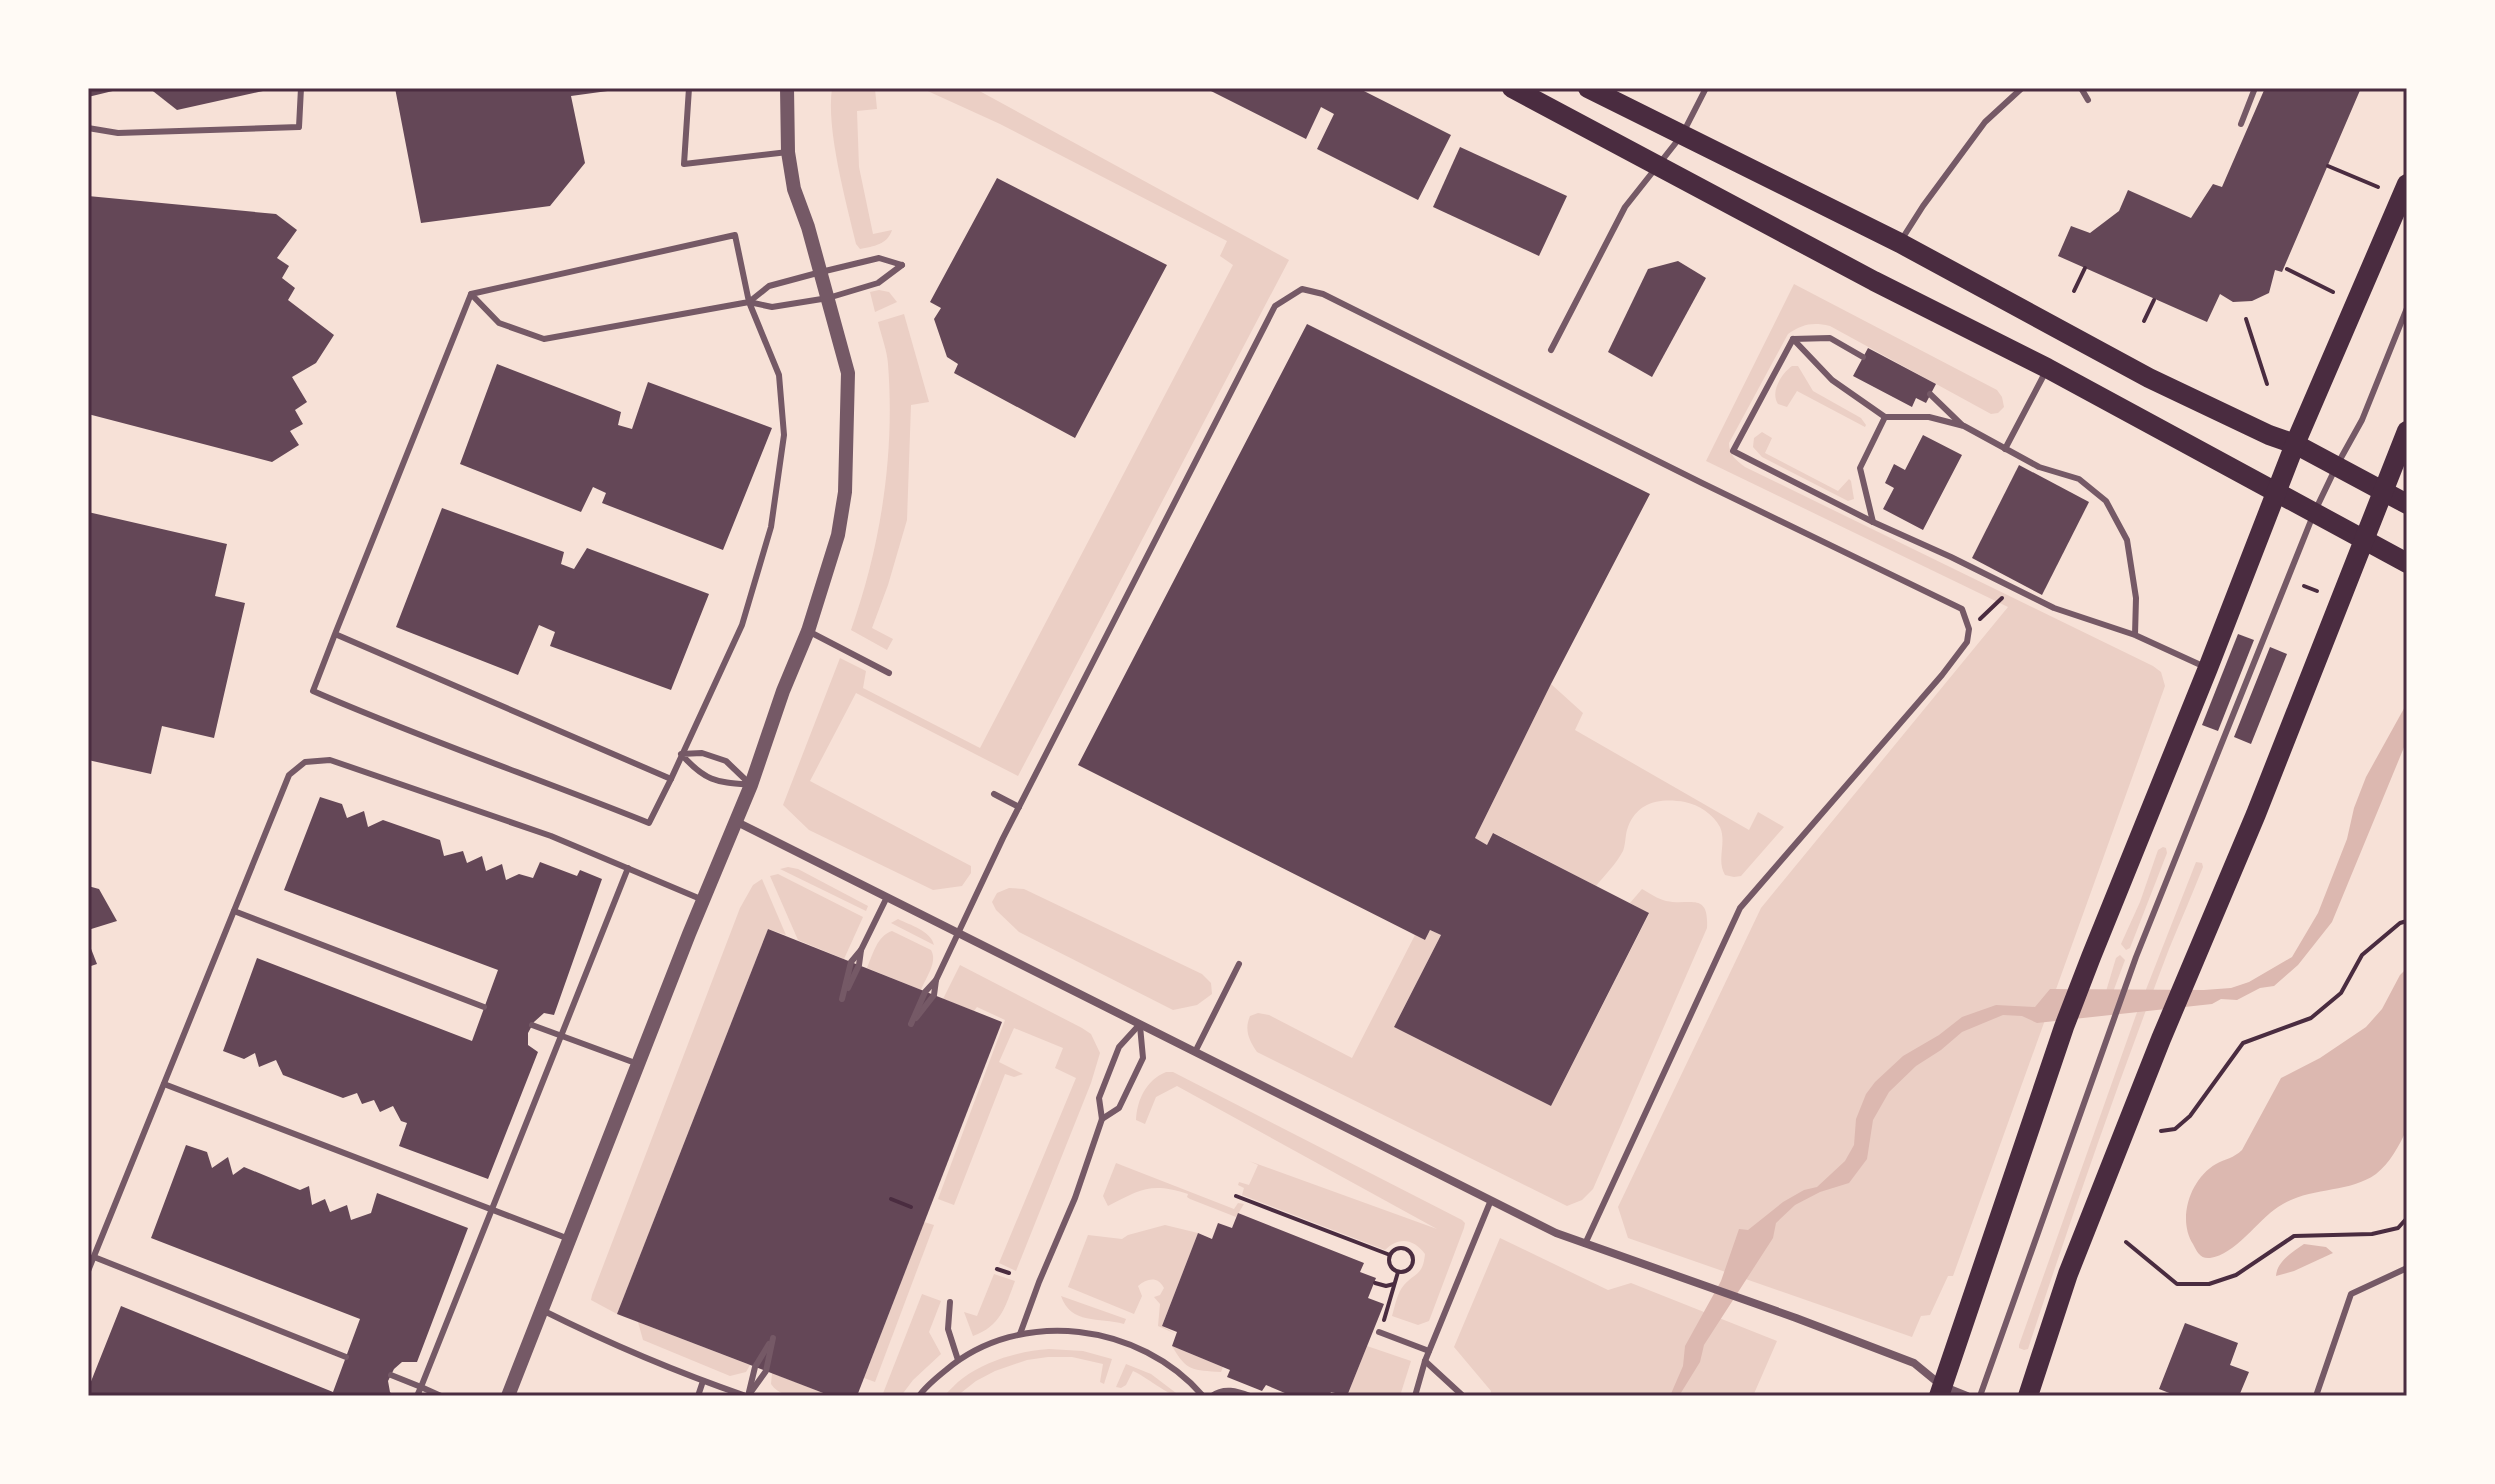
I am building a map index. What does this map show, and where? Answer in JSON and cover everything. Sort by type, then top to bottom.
[{"type":"main road","points":[[1512,88],[2047,368],[2407,563]]},
{"type":"main road","points":[[1588,88],[1900,243],[2149,378],[2269,435],[2295,444],[2407,504]]},
{"type":"main road","points":[[1940,1391],[2064,1027],[2091,957],[2295,444],[2407,184]]},
{"type":"main road","points":[[2028,1396],[2068,1274],[2161,1039],[2262,799],[2407,431]]},
{"type":"street","points":[[508,1396],[751,785],[783,691],[808,631],[838,535],[846,477],[848,373],[808,227],[794,189],[788,152],[787,88]]},
{"type":"street","points":[[735,821],[1556,1233],[1914,1363],[1940,1391],[1967,1396]]},
{"type":"lane","points":[[88,128],[118,133],[299,127],[301,88]]},
{"type":"lane","points":[[689,88],[684,164],[788,152]]},
{"type":"lane","points":[[1551,350],[1625,207],[1682,135],[1706,88]]},
{"type":"lane","points":[[1900,243],[1923,206],[1985,122],[2022,88]]},
{"type":"lane","points":[[2081,88],[2088,100]]},
{"type":"lane","points":[[2241,124],[2255,88]]},
{"type":"lane","points":[[735,235],[749,302],[779,375],[784,435],[771,527],[742,625],[649,823],[313,691],[471,294],[735,235]]},
{"type":"lane","points":[[471,294],[499,323],[544,339],[749,302],[772,307],[828,298],[878,283],[902,265],[879,258],[821,272],[769,286],[749,302]]},
{"type":"lane","points":[[911,1024],[925,992],[936,980],[1019,807],[1275,306],[1302,289],[1323,294],[1962,609],[1969,629],[1967,642],[1942,675],[1740,908],[1585,1244]]},
{"type":"lane","points":[[1980,1396],[2136,957],[2314,513],[2362,420],[2407,308]]},
{"type":"lane","points":[[1793,339],[1830,338],[1863,357]]},
{"type":"lane","points":[[1793,339],[1832,380],[1885,417],[1929,417],[1964,426]]},
{"type":"lane","points":[[1793,339],[1733,451],[2054,608],[2135,635],[2208,668]]},
{"type":"lane","points":[[2005,449],[2047,368]]},
{"type":"lane","points":[[1930,394],[1964,426],[2039,467],[2079,479],[2106,501],[2127,540],[2136,598],[2135,635]]},
{"type":"lane","points":[[1873,522],[1860,468],[1885,417]]},
{"type":"lane","points":[[808,631],[889,673]]},
{"type":"lane","points":[[335,634],[671,779]]},
{"type":"lane","points":[[681,754],[702,753],[726,761],[751,785]]},
{"type":"lane","points":[[681,754],[696,772],[717,782],[751,785]]},
{"type":"lane","points":[[88,1271],[289,775],[305,762],[330,760],[551,836],[703,900]]},
{"type":"lane","points":[[994,794],[1019,807]]},
{"type":"lane","points":[[417,1396],[628,868]]},
{"type":"lane","points":[[842,999],[851,962],[861,950],[887,897]]},
{"type":"lane","points":[[234,911],[484,1007]]},
{"type":"lane","points":[[1195,1052],[1239,964]]},
{"type":"lane","points":[[1020,1334],[1075,1198],[1102,1119],[1099,1098],[1119,1047],[1140,1024]]},
{"type":"lane","points":[[1102,1119],[1119,1108],[1143,1058],[1140,1024]]},
{"type":"lane","points":[[532,1025],[638,1064]]},
{"type":"lane","points":[[164,1084],[569,1239]]},
{"type":"lane","points":[[1415,1396],[1425,1361],[1491,1200]]},
{"type":"lane","points":[[94,1257],[346,1357]]},
{"type":"lane","points":[[2316,1396],[2351,1294],[2407,1268]]},
{"type":"lane","points":[[950,1302],[948,1329],[958,1360]]},
{"type":"lane","points":[[542,1310],[703,1381],[748,1396]]},
{"type":"lane","points":[[919,1396],[958,1360],[988,1344],[1020,1334],[1075,1330],[1128,1342],[1164,1361],[1203,1396]]},
{"type":"lane","points":[[1379,1332],[1429,1351]]},
{"type":"lane","points":[[773,1338],[766,1371],[748,1396],[755,1367],[773,1338]]},
{"type":"lane","points":[[1425,1361],[1462,1395]]},
{"type":"lane","points":[[391,1375],[441,1396]]},
{"type":"lane","points":[[698,1396],[703,1381]]},
{"type":"lane","points":[[1212,1396],[1219,1391],[1234,1390],[1250,1396]]},
{"type":"path","points":[[2328,166],[2378,187]]},
{"type":"path","points":[[2074,291],[2085,268]]},
{"type":"path","points":[[2287,269],[2333,292]]},
{"type":"path","points":[[2144,321],[2154,300]]},
{"type":"path","points":[[2246,319],[2267,384]]},
{"type":"path","points":[[2304,586],[2317,591]]},
{"type":"path","points":[[1969,629],[2013,588]]},
{"type":"path","points":[[2161,1131],[2175,1129],[2190,1116],[2243,1043],[2311,1018],[2341,993],[2362,955],[2400,923],[2407,921]]},
{"type":"path","points":[[1236,1196],[1390,1255]]},
{"type":"path","points":[[891,1199],[911,1207]]},
{"type":"path","points":[[2126,1242],[2177,1284],[2209,1284],[2236,1275],[2294,1236],[2372,1234],[2398,1228],[2407,1218]]},
{"type":"path","points":[[1399,1248],[1407,1249],[1413,1254],[1414,1262],[1410,1269],[1398,1272],[1389,1263],[1390,1255],[1399,1248]]},
{"type":"path","points":[[997,1269],[1009,1273]]},
{"type":"path","points":[[1379,1332],[1398,1272]]},
{"type":"path","points":[[1375,1283],[1386,1286],[1394,1284]]},
{"type":"shaded area","points":[[832,88],[884,88],[875,89],[877,109],[857,111],[859,167],[873,234],[892,230],[883,242],[875,246],[860,249],[856,244],[834,144]]},
{"type":"shaded area","points":[[921,88],[974,88],[1289,260],[1018,776],[856,693],[810,781],[971,866],[971,873],[962,886],[933,890],[809,830],[783,805],[840,658],[866,671],[863,688],[980,748],[1233,265],[1220,256],[1227,241],[1000,124]]},
{"type":"shaded area","points":[[1794,284],[1997,390],[2004,407],[1998,413],[1991,414],[1830,326],[1808,325],[1788,334],[1729,443],[1736,459],[1745,467],[2153,666],[2161,672],[2165,686],[1953,1276],[1948,1276],[1930,1315],[1921,1316],[1912,1337],[1628,1238],[1618,1207],[1761,908],[2008,607],[1706,461]]},
{"type":"shaded area","points":[[870,292],[889,292],[897,302],[875,312]]},
{"type":"shaded area","points":[[904,314],[929,402],[911,405],[907,520],[872,628],[893,639],[887,650],[851,630],[878,532],[887,465],[888,364],[878,322]]},
{"type":"shaded area","points":[[1792,366],[1798,366],[1813,391],[1861,418],[1865,427],[1797,391],[1787,407],[1778,404],[1775,394],[1778,384]]},
{"type":"shaded area","points":[[1762,432],[1772,438],[1765,453],[1838,491],[1849,479],[1854,499],[1848,501],[1762,457],[1753,447],[1754,438]]},
{"type":"shaded area","points":[[1551,684],[1583,713],[1575,730],[1749,830],[1758,812],[1784,827],[1741,876],[1734,877],[1725,875],[1722,869],[1722,833],[1710,814],[1685,802],[1651,803],[1632,818],[1623,851],[1596,886],[1494,833],[1487,845],[1475,838]]},
{"type":"shaded area","points":[[2407,703],[2407,740],[2332,922],[2298,965],[2274,986],[2260,988],[2237,1000],[2221,999],[2212,1004],[2037,1023],[2022,1016],[2003,1015],[1962,1032],[1916,1066],[1889,1092],[1873,1120],[1867,1159],[1849,1183],[1820,1192],[1795,1205],[1776,1223],[1773,1238],[1704,1345],[1700,1362],[1679,1396],[1670,1396],[1683,1366],[1685,1346],[1721,1281],[1739,1229],[1748,1230],[1783,1202],[1804,1190],[1817,1187],[1845,1161],[1854,1145],[1856,1119],[1866,1094],[1903,1056],[1962,1017],[1996,1005],[2035,1007],[2050,989],[2231,988],[2249,982],[2292,957],[2318,913],[2347,839],[2366,777]]},
{"type":"shaded area","points":[[2163,847],[2167,853],[2130,948],[2126,950],[2121,944],[2158,850]]},
{"type":"shaded area","points":[[2196,862],[2202,863],[2203,867],[2150,998],[2028,1349],[2024,1350],[2019,1345],[2136,1015]]},
{"type":"shaded area","points":[[780,869],[798,869],[868,906],[866,911]]},
{"type":"shaded area","points":[[778,874],[863,917],[844,959],[798,940],[770,876]]},
{"type":"shaded area","points":[[762,879],[786,935],[768,929],[617,1314],[591,1300],[592,1295],[740,908],[753,885]]},
{"type":"shaded area","points":[[1009,888],[1024,889],[1202,974],[1211,983],[1212,994],[1197,1005],[1173,1010],[1019,932],[992,902],[997,893]]},
{"type":"shaded area","points":[[1642,889],[1666,901],[1696,902],[1701,905],[1707,916],[1707,928],[1593,1189],[1582,1200],[1567,1206],[1257,1052],[1250,1039],[1247,1026],[1250,1016],[1258,1013],[1269,1015],[1352,1058],[1415,935],[1425,940],[1430,930],[1441,935],[1394,1027],[1551,1106],[1649,914],[1630,903]]},
{"type":"shaded area","points":[[898,919],[924,932],[934,945],[891,923]]},
{"type":"shaded area","points":[[892,931],[931,950],[932,965],[921,990],[867,968],[879,941]]},
{"type":"shaded area","points":[[2120,955],[2125,960],[2110,1000],[2104,998],[2116,958]]},
{"type":"shaded area","points":[[960,965],[1082,1028],[1091,1034],[1100,1053],[1016,1271],[999,1263],[1076,1078],[1055,1068],[1063,1048],[1014,1028],[999,1062],[1023,1074],[1014,1077],[1005,1074],[954,1205],[938,1199],[1005,1020],[977,1007],[974,1011],[943,999]]},
{"type":"shaded area","points":[[2407,968],[2407,1129],[2390,1159],[2376,1174],[2353,1185],[2290,1200],[2270,1213],[2228,1251],[2210,1258],[2201,1256],[2188,1234],[2186,1223],[2189,1200],[2199,1179],[2216,1164],[2242,1150],[2281,1078],[2320,1058],[2366,1027],[2382,1009]]},
{"type":"shaded area","points":[[1166,1072],[1173,1072],[1462,1220],[1464,1228],[1429,1321],[1418,1325],[1392,1316],[1402,1288],[1423,1266],[1425,1254],[1416,1245],[1401,1241],[1385,1250],[1242,1195],[1244,1188],[1238,1185],[1239,1182],[1249,1185],[1258,1165],[1249,1161],[1437,1229],[1177,1086],[1156,1097],[1145,1124],[1136,1120],[1144,1092],[1153,1080]]},
{"type":"shaded area","points":[[1116,1163],[1234,1209],[1238,1203],[1244,1204],[1236,1217],[1190,1199],[1188,1194],[1155,1188],[1108,1206],[1103,1196]]},
{"type":"shaded area","points":[[924,1222],[934,1225],[875,1382],[864,1378]]},
{"type":"shaded area","points":[[1165,1225],[1198,1233],[1162,1326],[1176,1334],[1158,1326],[1160,1304],[1154,1297],[1160,1295],[1164,1288],[1156,1280],[1145,1281],[1138,1286],[1142,1296],[1134,1314],[1068,1287],[1088,1235],[1122,1239]]},
{"type":"shaded area","points":[[1500,1238],[1608,1290],[1631,1283],[1777,1341],[1753,1396],[1490,1396],[1491,1391],[1454,1347]]},
{"type":"shaded area","points":[[2304,1244],[2326,1247],[2333,1253],[2276,1276],[2282,1261]]},
{"type":"shaded area","points":[[994,1274],[1015,1281],[996,1321],[973,1336],[964,1312],[977,1316]]},
{"type":"shaded area","points":[[922,1294],[941,1301],[929,1332],[941,1354],[901,1396],[882,1396]]},
{"type":"shaded area","points":[[1061,1296],[1126,1319],[1124,1324],[1079,1316],[1072,1312]]},
{"type":"shaded area","points":[[638,1322],[750,1365],[746,1372],[730,1376],[643,1340]]},
{"type":"shaded area","points":[[1172,1346],[1223,1367],[1221,1372],[1192,1368],[1182,1361]]},
{"type":"shaded area","points":[[1367,1346],[1411,1361],[1400,1396],[1347,1396]]},
{"type":"shaded area","points":[[1049,1349],[1083,1351],[1112,1359],[1104,1384],[1100,1382],[1103,1364],[1072,1357],[1048,1357],[1027,1360],[995,1371],[957,1396],[944,1396],[960,1380],[993,1361]]},
{"type":"shaded area","points":[[1126,1364],[1151,1374],[1180,1396],[1133,1371],[1126,1385],[1116,1387]]},
{"type":"shaded area","points":[[772,1373],[831,1396],[790,1396],[776,1390],[771,1384]]},
{"type":"building","points":[[88,88],[121,88],[121,89],[88,97]]},
{"type":"building","points":[[149,88],[272,88],[272,89],[177,110]]},
{"type":"building","points":[[395,88],[615,90],[571,96],[585,163],[550,206],[421,223]]},
{"type":"building","points":[[1205,88],[1358,88],[1451,135],[1418,200],[1317,149],[1334,114],[1321,107],[1306,139]]},
{"type":"building","points":[[2265,88],[2361,88],[2282,272],[2275,270],[2269,293],[2252,301],[2233,302],[2220,294],[2207,322],[2058,256],[2071,226],[2090,233],[2119,211],[2128,190],[2191,218],[2213,184],[2222,187]]},
{"type":"building","points":[[1460,147],[1567,196],[1539,256],[1433,207]]},
{"type":"building","points":[[997,178],[1167,265],[1075,438],[954,373],[958,364],[947,357],[934,319],[941,308],[930,302]]},
{"type":"building","points":[[88,196],[276,214],[297,230],[277,258],[289,266],[282,278],[295,288],[288,300],[334,335],[316,363],[292,377],[307,402],[295,410],[303,424],[290,431],[299,445],[272,462],[88,414]]},
{"type":"building","points":[[1678,261],[1706,278],[1652,377],[1608,352],[1648,269]]},
{"type":"building","points":[[1307,324],[1650,494],[1475,838],[1487,845],[1493,833],[1649,913],[1551,1106],[1394,1027],[1441,935],[1430,930],[1425,940],[1078,765]]},
{"type":"building","points":[[1868,348],[1936,384],[1926,403],[1916,398],[1912,407],[1853,376]]},
{"type":"building","points":[[497,364],[621,412],[618,425],[632,429],[648,382],[772,428],[723,550],[602,503],[606,493],[593,487],[581,512],[460,464]]},
{"type":"building","points":[[1923,435],[1962,455],[1923,530],[1883,509],[1894,488],[1885,483],[1894,464],[1905,470]]},
{"type":"building","points":[[2019,465],[2089,502],[2042,595],[1972,558]]},
{"type":"building","points":[[442,508],[564,552],[561,564],[574,569],[587,548],[709,594],[671,690],[550,646],[555,632],[539,625],[518,675],[396,627]]},
{"type":"building","points":[[88,512],[227,544],[215,596],[245,603],[214,738],[162,726],[151,774],[88,760]]},
{"type":"building","points":[[2238,634],[2254,640],[2218,731],[2202,725]]},
{"type":"building","points":[[2270,647],[2287,654],[2251,744],[2234,737]]},
{"type":"building","points":[[320,797],[342,804],[347,818],[364,811],[368,827],[383,820],[440,840],[444,856],[463,851],[467,863],[482,856],[486,871],[502,864],[506,880],[519,874],[533,878],[540,862],[577,876],[580,870],[602,879],[554,1015],[544,1013],[528,1033],[528,1045],[538,1052],[488,1179],[399,1146],[407,1123],[401,1121],[393,1106],[380,1112],[374,1100],[362,1104],[357,1093],[343,1098],[283,1075],[276,1060],[259,1067],[255,1053],[244,1059],[223,1051],[257,958],[472,1041],[498,970],[284,890]]},
{"type":"building","points":[[88,886],[99,889],[117,921],[88,930]]},
{"type":"building","points":[[768,929],[1002,1022],[857,1396],[831,1396],[617,1314]]},
{"type":"building","points":[[88,941],[97,964],[88,967]]},
{"type":"building","points":[[186,1145],[207,1152],[212,1168],[228,1157],[233,1175],[244,1167],[300,1190],[309,1186],[312,1205],[325,1199],[330,1212],[347,1205],[351,1220],[371,1213],[377,1193],[468,1228],[417,1362],[402,1362],[388,1381],[393,1396],[88,1396],[88,1389],[121,1306],[333,1392],[360,1319],[151,1238]]},
{"type":"building","points":[[1238,1213],[1364,1263],[1360,1272],[1376,1278],[1368,1298],[1384,1304],[1347,1396],[1331,1392],[1329,1396],[1292,1396],[1266,1385],[1262,1391],[1227,1377],[1230,1370],[1172,1346],[1177,1332],[1162,1326],[1198,1233],[1212,1239],[1218,1223],[1232,1228]]},
{"type":"building","points":[[2185,1323],[2238,1343],[2230,1365],[2249,1372],[2239,1396],[2177,1396],[2159,1389]]}]
